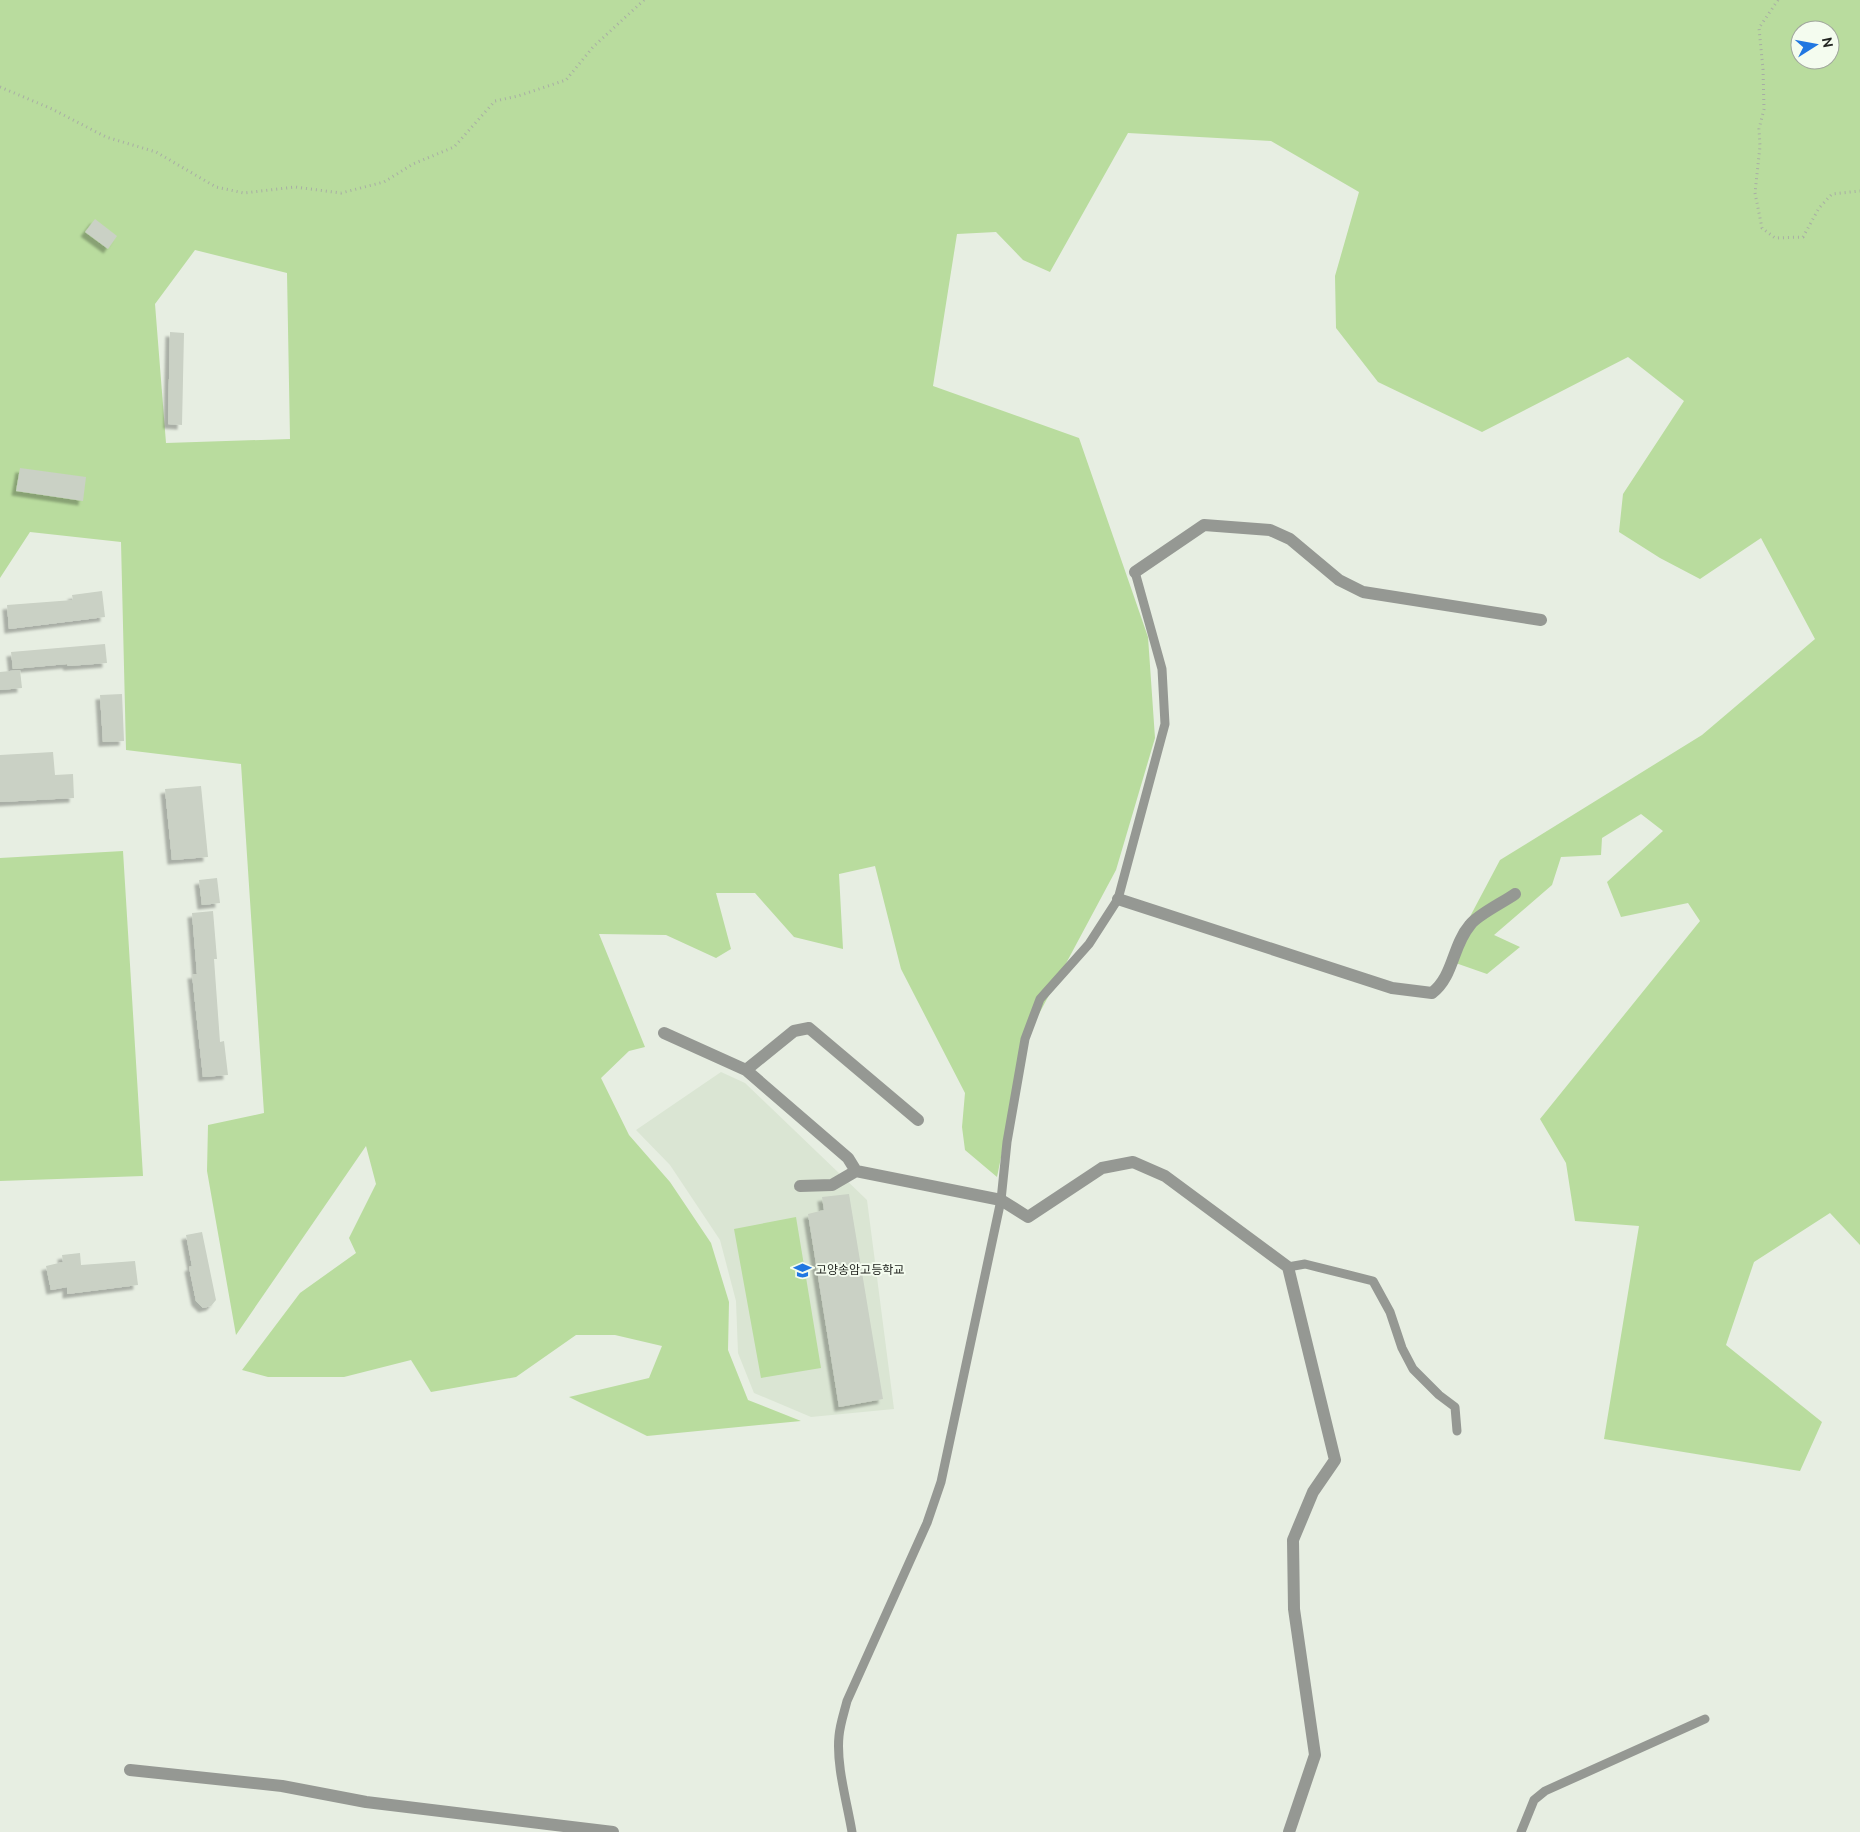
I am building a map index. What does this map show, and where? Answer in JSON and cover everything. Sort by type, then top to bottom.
[{"type":"street","points":[[1135,572],[1204,525],[1270,530],[1290,539],[1339,580],[1363,592],[1541,620]]},
{"type":"street","points":[[1118,899],[1392,988],[1432,992],[1441,986],[1450,970],[1458,945],[1470,924],[1515,894]]},
{"type":"street","points":[[746,1070],[794,1031],[809,1028],[918,1120]]},
{"type":"street","points":[[664,1033],[746,1070],[848,1158],[856,1171]]},
{"type":"street","points":[[800,1186],[832,1185],[856,1171],[1001,1200],[1028,1218],[1102,1168],[1133,1162],[1165,1176],[1288,1267],[1335,1460],[1313,1492],[1293,1540],[1294,1609],[1315,1755],[1289,1832]]},
{"type":"street","points":[[130,1770],[282,1786],[366,1802],[613,1832]]},
{"type":"lane","points":[[852,1832],[840,1756],[839,1736],[842,1719],[847,1701],[927,1524],[941,1482],[1001,1200],[1007,1142],[1025,1039],[1040,999],[1089,944],[1118,899],[1165,724],[1162,669],[1135,572]]},
{"type":"lane","points":[[1288,1267],[1305,1264],[1374,1281],[1390,1312],[1402,1348],[1413,1369],[1455,1407],[1457,1431]]},
{"type":"lane","points":[[1521,1832],[1534,1800],[1545,1791],[1705,1719]]},
{"type":"path","points":[[0,87],[52,109],[106,137],[156,152],[216,187],[244,193],[295,188],[341,193],[384,182],[413,164],[454,147],[495,101],[518,96],[566,80],[593,47],[644,0]]},
{"type":"path","points":[[1778,0],[1759,28],[1764,109],[1759,129],[1760,146],[1755,193],[1762,228],[1775,238],[1803,237],[1819,208],[1832,194],[1860,191]]},
{"type":"shaded area","name":"고양송암고등학교","points":[[721,1072],[745,1083],[867,1200],[894,1409],[811,1417],[754,1393],[738,1353],[736,1301],[720,1240],[670,1165],[636,1130]]},
{"type":"green space","points":[[0,0],[1860,0],[1860,1245],[1830,1213],[1754,1262],[1726,1345],[1822,1422],[1800,1471],[1604,1439],[1639,1226],[1575,1221],[1566,1163],[1540,1119],[1700,921],[1688,903],[1621,917],[1607,882],[1663,831],[1641,814],[1602,838],[1601,855],[1561,857],[1552,885],[1494,935],[1520,947],[1487,974],[1447,960],[1500,860],[1702,735],[1815,639],[1761,538],[1700,579],[1660,558],[1619,532],[1623,494],[1684,401],[1628,357],[1482,432],[1378,382],[1336,328],[1335,276],[1359,192],[1271,141],[1128,133],[1050,272],[1023,260],[996,232],[957,234],[933,386],[1079,438],[1148,637],[1155,738],[1116,870],[1025,1040],[997,1177],[965,1150],[962,1127],[965,1093],[901,969],[875,866],[839,874],[843,949],[794,937],[755,893],[716,893],[731,949],[716,958],[666,935],[599,934],[645,1047],[629,1051],[601,1078],[629,1135],[670,1182],[711,1243],[729,1302],[728,1350],[748,1400],[801,1421],[647,1436],[569,1397],[649,1378],[662,1346],[615,1335],[576,1335],[516,1377],[431,1392],[411,1360],[344,1377],[268,1377],[242,1370],[300,1293],[356,1253],[349,1238],[376,1184],[366,1146],[236,1335],[207,1171],[208,1125],[264,1113],[241,764],[126,750],[121,542],[30,532],[0,578]],"holes":[[[195,250],[287,273],[290,439],[166,443],[155,304]]]},
{"type":"green space","points":[[123,851],[143,1176],[0,1181],[0,858]]},
{"type":"green space","points":[[796,1217],[821,1368],[761,1378],[734,1229]]},
{"type":"building","points":[[95,219],[117,236],[108,249],[85,232]]},
{"type":"building","points":[[170,332],[184,333],[182,425],[168,424]]},
{"type":"building","points":[[20,468],[86,477],[83,501],[16,491]]},
{"type":"building","points":[[102,591],[105,617],[9,629],[7,605],[73,600],[72,595]]},
{"type":"building","points":[[105,644],[107,663],[68,666],[67,664],[13,669],[11,652]]},
{"type":"building","points":[[20,670],[22,688],[0,690],[0,672]]},
{"type":"building","points":[[122,694],[124,741],[103,742],[100,695]]},
{"type":"building","points":[[53,752],[55,775],[73,774],[74,798],[0,802],[0,755]]},
{"type":"building","points":[[201,786],[208,857],[172,860],[165,789]]},
{"type":"building","points":[[217,878],[220,903],[202,905],[199,880]]},
{"type":"building","points":[[213,911],[217,959],[214,959],[220,1042],[224,1041],[228,1075],[203,1077],[192,974],[197,974],[192,913]]},
{"type":"building","points":[[849,1194],[883,1399],[839,1407],[808,1214],[824,1210],[822,1197]]},
{"type":"building","points":[[202,1232],[216,1300],[211,1306],[203,1308],[196,1301],[189,1267],[192,1266],[186,1235]]},
{"type":"building","points":[[80,1253],[81,1265],[135,1261],[138,1285],[67,1294],[67,1287],[51,1290],[46,1266],[63,1262],[62,1255]]},
{"type":"place","name":"고양송암고등학교","points":[[802,1270]]}]
